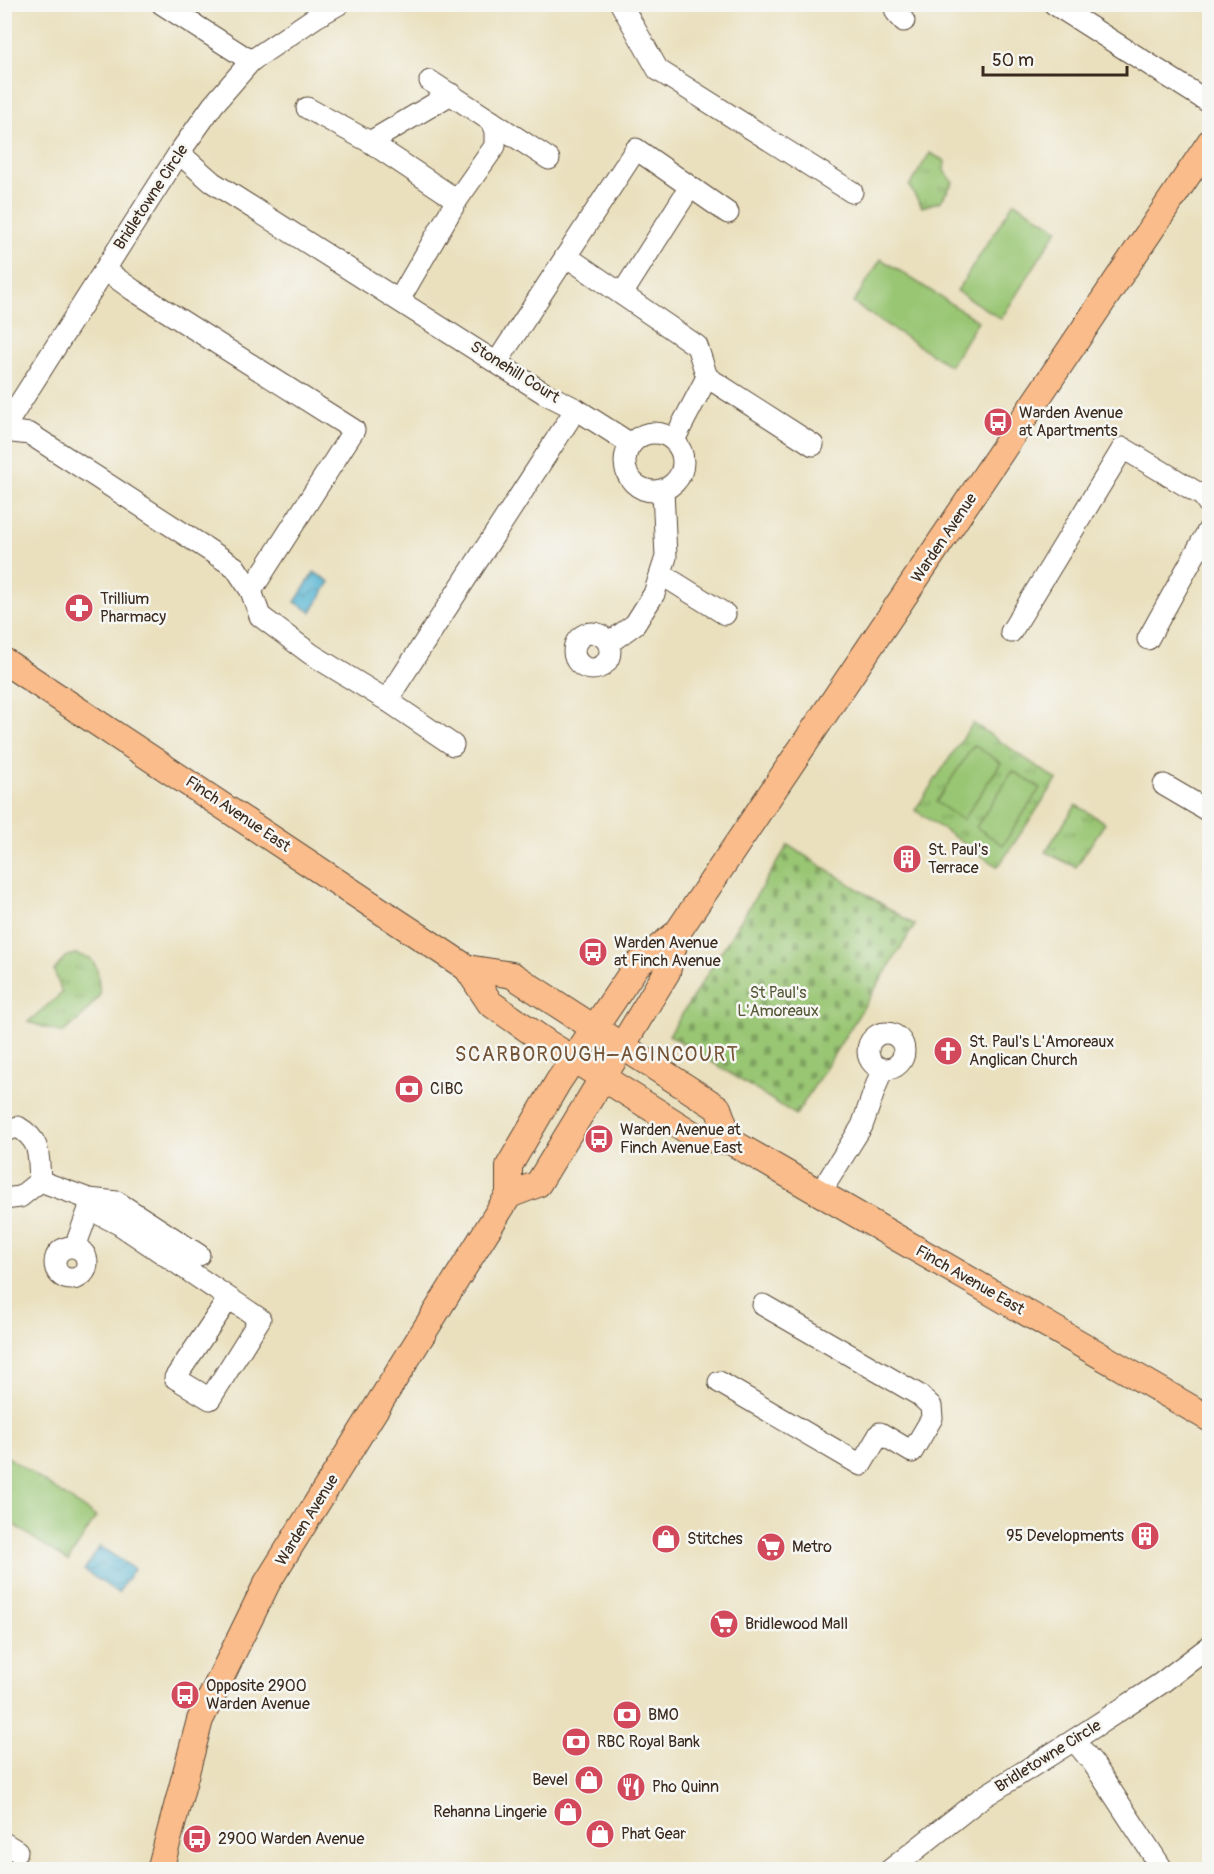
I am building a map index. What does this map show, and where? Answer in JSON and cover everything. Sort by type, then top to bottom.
[{"type":"main road","name":"Warden Avenue","points":[[160,1869],[200,1720],[267,1583],[509,1196],[509,1166],[558,1082],[637,965],[677,933],[1209,142]]},
{"type":"main road","name":"Finch Avenue East","points":[[6,660],[467,968],[490,1003],[602,1078],[699,1138],[730,1141],[1209,1419]]},
{"type":"main road","name":"Warden Avenue","points":[[509,1196],[538,1184],[667,972],[677,933]]},
{"type":"main road","name":"Finch Avenue East","points":[[467,968],[512,975],[718,1108],[730,1141]]},
{"type":"street","points":[[162,4],[251,61]]},
{"type":"street","name":"Bridletowne Circle","points":[[4,429],[179,153],[213,105],[251,61],[339,4]]},
{"type":"street","points":[[621,4],[658,70],[852,192]]},
{"type":"street","points":[[1054,4],[1209,103]]},
{"type":"street","points":[[430,81],[549,159]]},
{"type":"street","points":[[370,142],[451,94]]},
{"type":"street","points":[[307,108],[370,142],[457,200]]},
{"type":"street","points":[[399,300],[457,200],[495,146],[495,130],[491,121]]},
{"type":"street","points":[[497,362],[636,149],[728,213]]},
{"type":"street","name":"Stonehill Court","points":[[179,153],[212,182],[544,393],[576,409],[631,444]]},
{"type":"street","points":[[622,294],[690,187]]},
{"type":"street","points":[[566,256],[697,345],[707,377],[813,445]]},
{"type":"street","points":[[105,270],[354,430],[251,591]]},
{"type":"street","points":[[674,440],[707,377]]},
{"type":"street","points":[[388,701],[576,409]]},
{"type":"street","points":[[4,429],[30,434],[235,567],[251,591],[260,616],[311,654],[388,701],[453,745]]},
{"type":"street","points":[[651,432],[663,434],[674,440],[682,452],[683,468],[676,482],[663,490],[648,491],[635,484],[626,472],[625,457],[631,444],[640,436],[651,432]]},
{"type":"street","points":[[1011,632],[1123,448],[1203,496],[1209,506]]},
{"type":"street","points":[[609,643],[634,624],[654,594],[666,557],[663,490]]},
{"type":"street","points":[[1148,639],[1209,526]]},
{"type":"street","points":[[661,573],[725,614]]},
{"type":"street","points":[[1164,785],[1209,812]]},
{"type":"street","points":[[820,1193],[862,1126],[882,1069]]},
{"type":"street","points":[[4,1131],[18,1127],[29,1134],[37,1146],[40,1181]]},
{"type":"street","points":[[4,1199],[20,1197],[40,1181]]},
{"type":"street","points":[[40,1181],[89,1204],[119,1224],[229,1298],[260,1319],[210,1399],[175,1378],[229,1298]]},
{"type":"street","points":[[89,1204],[117,1202],[199,1255]]},
{"type":"street","points":[[75,1247],[89,1204]]},
{"type":"street","points":[[718,1382],[861,1465],[880,1433],[912,1452],[932,1418],[932,1406],[919,1395],[764,1305]]},
{"type":"street","name":"Bridletowne Circle","points":[[901,1866],[980,1799],[1160,1684],[1209,1647]]},
{"type":"street","points":[[1074,1740],[1093,1763],[1163,1869]]},
{"type":"green space","points":[[930,153],[945,161],[944,171],[953,182],[941,201],[922,207],[909,186]]},
{"type":"green space","points":[[1014,202],[1058,229],[1001,319],[957,291]]},
{"type":"green space","points":[[881,259],[978,321],[950,366],[853,303]]},
{"type":"green space","points":[[973,723],[1057,780],[998,867],[915,810]]},
{"type":"green space","points":[[974,745],[1001,763],[963,820],[936,802]]},
{"type":"green space","points":[[1013,771],[1040,788],[1003,845],[976,827]]},
{"type":"green space","points":[[1076,805],[1105,823],[1076,867],[1045,852]]},
{"type":"green space","name":"St Paul's L'Amoreaux","points":[[788,845],[915,925],[796,1115],[669,1035]]},
{"type":"green space","points":[[75,954],[90,958],[97,968],[100,995],[81,1018],[62,1033],[28,1022],[62,993],[54,971],[65,957]]},
{"type":"green space","points":[[5,1455],[96,1517],[68,1561],[5,1519]]},
{"type":"water","points":[[314,572],[330,582],[311,612],[295,602]]},
{"type":"water","points":[[100,1546],[134,1569],[118,1593],[84,1570]]},
{"type":"place","name":"Warden Avenue at Apartments","points":[[998,422]]},
{"type":"place","name":"Trillium Pharmacy","points":[[79,608]]},
{"type":"place","name":"St. Paul's Terrace","points":[[907,859]]},
{"type":"place","name":"Warden Avenue at Finch Avenue","points":[[593,952]]},
{"type":"place","name":"St. Paul's L'Amoreaux Anglican Church","points":[[948,1051]]},
{"type":"place","name":"CIBC","points":[[409,1089]]},
{"type":"place","name":"Warden Avenue at Finch Avenue East","points":[[599,1139]]},
{"type":"place","name":"95 Developments","points":[[1145,1536]]},
{"type":"place","name":"Stitches","points":[[666,1539]]},
{"type":"place","name":"Metro","points":[[771,1547]]},
{"type":"place","name":"Bridlewood Mall","points":[[724,1624]]},
{"type":"place","name":"Opposite 2900 Warden Avenue","points":[[185,1695]]},
{"type":"place","name":"BMO","points":[[627,1715]]},
{"type":"place","name":"RBC Royal Bank","points":[[576,1742]]},
{"type":"place","name":"Bevel","points":[[589,1780]]},
{"type":"place","name":"Pho Quinn","points":[[631,1787]]},
{"type":"place","name":"Rehanna Lingerie","points":[[568,1812]]},
{"type":"place","name":"Phat Gear","points":[[600,1834]]},
{"type":"place","name":"2900 Warden Avenue","points":[[197,1839]]},
{"type":"district","name":"SCARBOROUGH–AGINCOURT","points":[[597,1054]]}]
